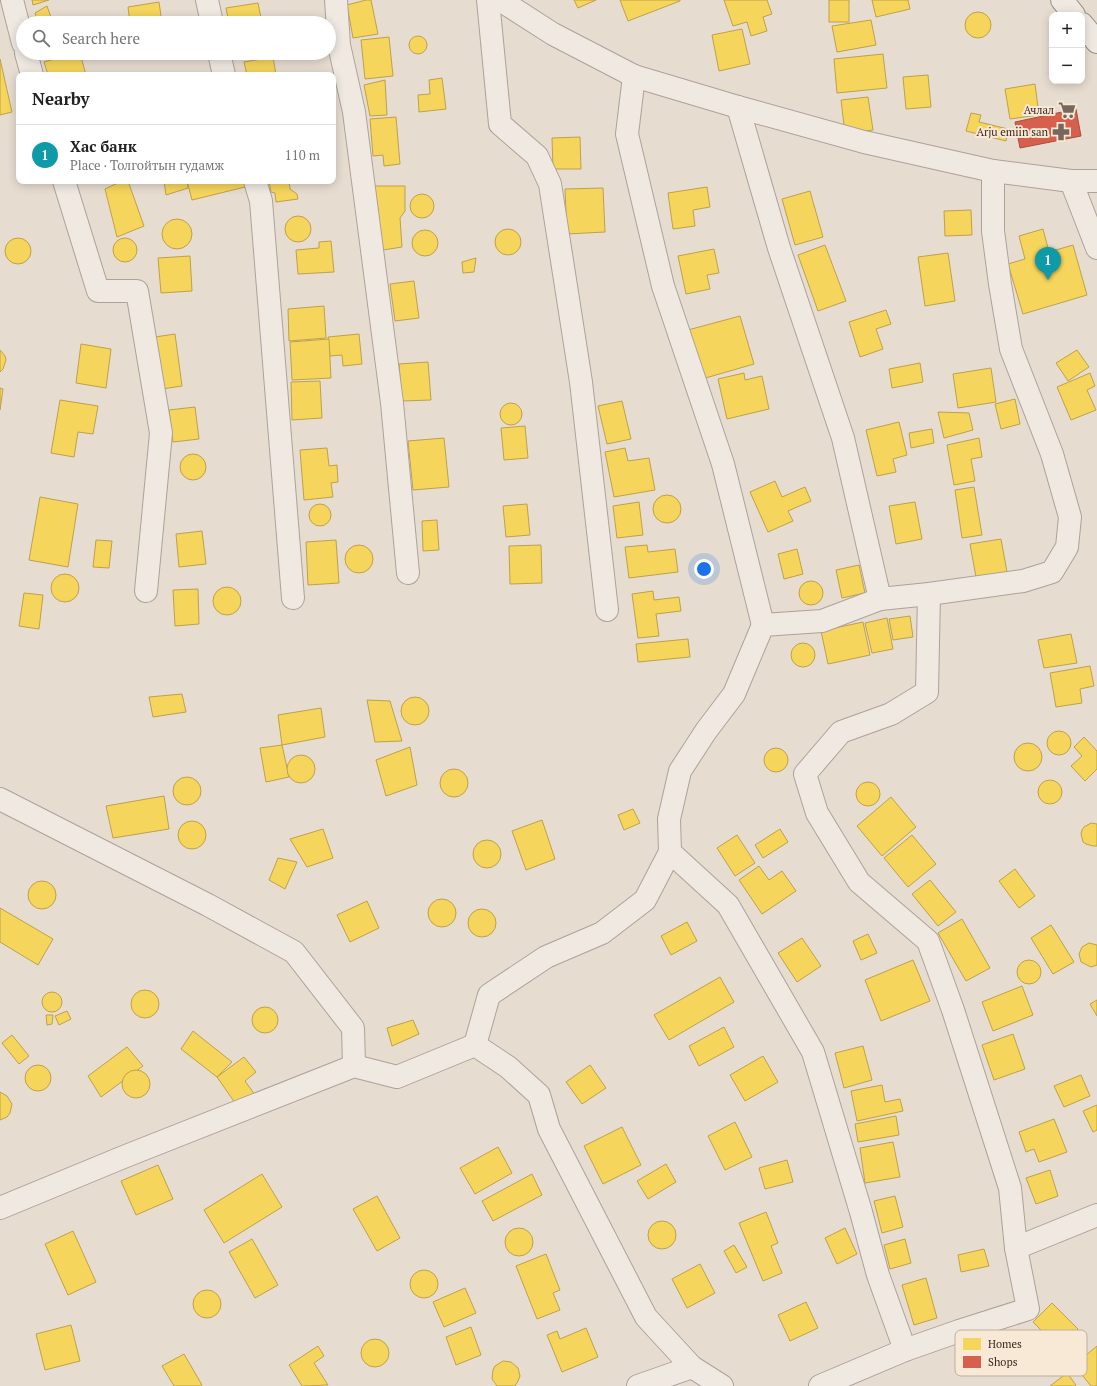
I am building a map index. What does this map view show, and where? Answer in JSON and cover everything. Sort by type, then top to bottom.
[{"type":"street","points":[[12,0],[16,16]]},
{"type":"street","points":[[207,0],[210,16]]},
{"type":"street","points":[[336,0],[339,45],[354,112],[392,403],[408,573]]},
{"type":"street","points":[[488,0],[500,124],[537,156],[550,184],[581,382],[607,610]]},
{"type":"street","points":[[500,0],[553,34],[634,76],[864,142],[993,171],[1071,181],[1097,181]]},
{"type":"street","points":[[1062,0],[1072,12]]},
{"type":"street","points":[[1085,28],[1097,42]]},
{"type":"street","points":[[28,60],[31,72]]},
{"type":"street","points":[[221,60],[223,72]]},
{"type":"street","points":[[475,1045],[489,995],[546,957],[602,933],[645,900],[670,852],[669,819],[680,771],[706,731],[734,694],[763,625],[723,464],[663,286],[627,134],[634,76]]},
{"type":"street","points":[[738,107],[779,248],[842,438],[880,599]]},
{"type":"street","points":[[763,625],[822,621],[880,599],[1023,581],[1052,572],[1067,547],[1070,517],[1052,454],[1011,349],[993,231],[993,171]]},
{"type":"street","points":[[1071,181],[1097,248]]},
{"type":"street","points":[[65,184],[98,291],[137,291],[162,433],[146,591]]},
{"type":"street","points":[[256,184],[261,201],[293,598]]},
{"type":"street","points":[[929,594],[927,692],[891,714],[842,732],[805,774],[817,814],[859,882],[928,942],[953,1010],[1010,1188],[1016,1248],[1028,1309],[962,1330]]},
{"type":"street","points":[[0,799],[208,905],[294,952],[353,1028],[354,1066]]},
{"type":"street","points":[[670,852],[728,905],[813,1052],[861,1212],[878,1275],[905,1350]]},
{"type":"street","points":[[0,1208],[126,1156],[354,1066],[397,1077],[475,1045]]},
{"type":"street","points":[[475,1045],[508,1067],[539,1095],[549,1129],[646,1317],[692,1367],[722,1386]]},
{"type":"street","points":[[1016,1248],[1097,1215]]},
{"type":"street","points":[[820,1386],[905,1350],[955,1332]]},
{"type":"street","points":[[638,1386],[692,1367]]},
{"type":"building: Homes","points":[[32,0],[49,0],[33,5]]},
{"type":"building: Homes","points":[[371,0],[378,34],[353,38],[347,5]]},
{"type":"building: Homes","points":[[574,0],[596,0],[578,8]]},
{"type":"building: Homes","points":[[620,0],[680,0],[680,1],[628,21]]},
{"type":"building: Homes","points":[[724,0],[767,0],[772,14],[763,17],[767,31],[751,36],[747,22],[733,26]]},
{"type":"building: Homes","points":[[829,0],[849,0],[849,22],[829,22]]},
{"type":"building: Homes","points":[[872,0],[908,0],[910,9],[876,17]]},
{"type":"building: Homes","points":[[159,2],[161,16],[129,16],[128,7]]},
{"type":"building: Homes","points":[[258,3],[261,16],[228,16],[226,8]]},
{"type":"building: Homes","points":[[47,6],[51,16],[36,16],[35,13]]},
{"type":"building: Homes","points":[[978,12],[987,16],[991,25],[987,34],[978,38],[969,34],[965,25],[969,16]]},
{"type":"building: Homes","points":[[871,20],[876,45],[837,52],[832,26]]},
{"type":"building: Homes","points":[[742,29],[750,64],[719,71],[712,35]]},
{"type":"building: Homes","points":[[418,36],[424,39],[427,45],[424,51],[418,54],[412,51],[409,45],[412,39]]},
{"type":"building: Homes","points":[[389,37],[393,76],[365,79],[361,40]]},
{"type":"building: Homes","points":[[883,54],[887,88],[837,93],[834,59]]},
{"type":"building: Homes","points":[[0,59],[12,112],[0,115]]},
{"type":"building: Homes","points":[[51,60],[82,60],[85,72],[47,72],[44,62]]},
{"type":"building: Homes","points":[[256,60],[274,60],[276,72],[246,72],[244,62]]},
{"type":"building: Homes","points":[[928,75],[931,107],[906,109],[903,77]]},
{"type":"building: Homes","points":[[442,78],[446,109],[419,112],[418,95],[430,94],[429,80]]},
{"type":"building: Homes","points":[[385,80],[387,115],[370,116],[364,85]]},
{"type":"building: Homes","points":[[1035,84],[1039,115],[1010,119],[1005,89]]},
{"type":"building: Homes","points":[[868,97],[873,130],[845,134],[841,100]]},
{"type":"building: Homes","points":[[971,113],[981,115],[979,122],[1008,129],[1006,141],[966,131]]},
{"type":"building: Homes","points":[[396,117],[400,164],[384,166],[383,155],[373,156],[370,119]]},
{"type":"building: Homes","points":[[580,137],[581,169],[553,169],[552,138]]},
{"type":"building: Homes","points":[[116,184],[129,184],[144,226],[117,237],[105,189]]},
{"type":"building: Homes","points":[[164,184],[187,184],[188,188],[166,195]]},
{"type":"building: Homes","points":[[188,184],[244,184],[245,187],[192,200]]},
{"type":"building: Homes","points":[[270,184],[289,184],[290,189],[297,194],[298,199],[276,202],[275,193],[271,192]]},
{"type":"building: Homes","points":[[375,186],[405,186],[405,211],[400,218],[402,247],[383,250]]},
{"type":"building: Homes","points":[[707,187],[710,207],[693,210],[695,226],[673,229],[668,193]]},
{"type":"building: Homes","points":[[603,188],[605,232],[567,234],[565,189]]},
{"type":"building: Homes","points":[[810,191],[823,237],[795,245],[782,199]]},
{"type":"building: Homes","points":[[422,194],[431,197],[434,206],[431,215],[422,218],[413,215],[410,206],[413,197]]},
{"type":"building: Homes","points":[[971,210],[972,235],[945,236],[944,211]]},
{"type":"building: Homes","points":[[298,216],[307,220],[311,229],[307,238],[298,242],[289,238],[285,229],[289,220]]},
{"type":"building: Homes","points":[[177,219],[188,223],[192,234],[188,245],[177,249],[166,245],[162,234],[166,223]]},
{"type":"building: Homes","points":[[508,229],[517,233],[521,242],[517,251],[508,255],[499,251],[495,242],[499,233]]},
{"type":"building: Homes","points":[[1043,229],[1049,252],[1073,245],[1087,295],[1023,314],[1008,264],[1025,259],[1019,236]]},
{"type":"building: Homes","points":[[425,230],[434,234],[438,243],[434,252],[425,256],[416,252],[412,243],[416,234]]},
{"type":"building: Homes","points":[[18,238],[27,242],[31,251],[27,260],[18,264],[9,260],[5,251],[9,242]]},
{"type":"building: Homes","points":[[125,238],[130,239],[136,245],[136,255],[130,261],[125,262],[120,261],[114,255],[113,250],[114,245],[120,239]]},
{"type":"building: Homes","points":[[331,241],[334,272],[298,274],[296,250],[319,248],[319,242]]},
{"type":"building: Homes","points":[[825,245],[846,301],[818,311],[798,255]]},
{"type":"building: Homes","points":[[714,249],[719,273],[707,275],[710,289],[686,294],[678,256]]},
{"type":"building: Homes","points":[[948,253],[955,301],[925,306],[918,257]]},
{"type":"building: Homes","points":[[190,256],[192,291],[161,293],[158,258]]},
{"type":"building: Homes","points":[[476,258],[474,272],[463,273],[462,262]]},
{"type":"building: Homes","points":[[414,281],[419,318],[395,321],[390,284]]},
{"type":"building: Homes","points":[[324,306],[326,338],[289,341],[288,309]]},
{"type":"building: Homes","points":[[886,310],[891,324],[876,329],[883,349],[860,357],[849,322]]},
{"type":"building: Homes","points":[[740,316],[754,364],[702,379],[688,330]]},
{"type":"building: Homes","points":[[175,334],[182,386],[162,389],[155,337]]},
{"type":"building: Homes","points":[[359,334],[362,364],[343,366],[342,355],[330,356],[328,337]]},
{"type":"building: Homes","points":[[329,339],[331,378],[292,380],[290,342]]},
{"type":"building: Homes","points":[[81,344],[111,349],[106,388],[76,383]]},
{"type":"building: Homes","points":[[0,350],[5,356],[6,360],[3,369],[0,372]]},
{"type":"building: Homes","points":[[1077,350],[1089,367],[1068,381],[1056,363]]},
{"type":"building: Homes","points":[[428,362],[431,400],[402,401],[399,364]]},
{"type":"building: Homes","points":[[920,363],[923,382],[892,388],[889,369]]},
{"type":"building: Homes","points":[[991,368],[996,402],[958,408],[953,374]]},
{"type":"building: Homes","points":[[744,373],[745,380],[762,376],[769,409],[727,419],[718,379]]},
{"type":"building: Homes","points":[[1090,373],[1095,386],[1087,390],[1096,410],[1071,420],[1057,387]]},
{"type":"building: Homes","points":[[320,381],[322,418],[292,420],[291,382]]},
{"type":"building: Homes","points":[[0,388],[3,389],[0,410]]},
{"type":"building: Homes","points":[[1015,399],[1020,424],[1001,429],[995,404]]},
{"type":"building: Homes","points":[[60,400],[98,406],[93,434],[78,432],[74,457],[51,453]]},
{"type":"building: Homes","points":[[622,401],[631,439],[607,444],[598,406]]},
{"type":"building: Homes","points":[[511,403],[519,406],[522,414],[519,422],[511,425],[503,422],[500,414],[503,406]]},
{"type":"building: Homes","points":[[195,407],[199,439],[173,442],[169,410]]},
{"type":"building: Homes","points":[[938,412],[969,413],[973,430],[944,438]]},
{"type":"building: Homes","points":[[899,422],[907,455],[893,459],[896,472],[877,476],[866,430]]},
{"type":"building: Homes","points":[[525,426],[528,458],[504,460],[501,428]]},
{"type":"building: Homes","points":[[932,429],[934,443],[911,448],[909,433]]},
{"type":"building: Homes","points":[[444,438],[449,487],[413,490],[408,441]]},
{"type":"building: Homes","points":[[979,438],[982,457],[971,459],[975,481],[954,485],[947,445]]},
{"type":"building: Homes","points":[[327,448],[329,466],[337,465],[338,482],[331,483],[333,497],[304,500],[300,450]]},
{"type":"building: Homes","points":[[625,448],[628,461],[649,458],[655,490],[614,497],[605,452]]},
{"type":"building: Homes","points":[[193,454],[202,458],[206,467],[202,476],[193,480],[184,476],[180,467],[184,458]]},
{"type":"building: Homes","points":[[775,481],[782,497],[805,487],[811,501],[788,511],[793,521],[768,532],[750,492]]},
{"type":"building: Homes","points":[[974,487],[982,535],[962,538],[955,490]]},
{"type":"building: Homes","points":[[667,495],[677,499],[681,509],[677,519],[667,523],[657,519],[653,509],[657,499]]},
{"type":"building: Homes","points":[[40,497],[78,504],[68,567],[29,560]]},
{"type":"building: Homes","points":[[639,502],[643,535],[617,538],[613,506]]},
{"type":"building: Homes","points":[[915,502],[922,539],[896,544],[889,506]]},
{"type":"building: Homes","points":[[320,504],[328,507],[331,515],[328,523],[320,526],[312,523],[309,515],[312,507]]},
{"type":"building: Homes","points":[[527,504],[530,535],[506,537],[503,506]]},
{"type":"building: Homes","points":[[437,520],[439,550],[423,551],[422,521]]},
{"type":"building: Homes","points":[[202,531],[206,564],[179,567],[176,534]]},
{"type":"building: Homes","points":[[1001,539],[1007,572],[976,577],[970,544]]},
{"type":"building: Homes","points":[[96,540],[112,541],[109,568],[93,567]]},
{"type":"building: Homes","points":[[336,540],[339,583],[308,585],[306,542]]},
{"type":"building: Homes","points":[[359,545],[369,549],[373,559],[369,569],[359,573],[349,569],[345,559],[349,549]]},
{"type":"building: Homes","points":[[541,545],[542,583],[510,584],[509,546]]},
{"type":"building: Homes","points":[[647,545],[648,552],[675,549],[678,572],[629,578],[625,547]]},
{"type":"building: Homes","points":[[797,549],[803,574],[784,579],[778,554]]},
{"type":"building: Homes","points":[[859,565],[865,593],[842,598],[836,570]]},
{"type":"building: Homes","points":[[65,574],[75,578],[79,588],[75,598],[65,602],[55,598],[51,588],[55,578]]},
{"type":"building: Homes","points":[[811,581],[819,585],[823,593],[819,601],[811,605],[803,601],[799,593],[803,585]]},
{"type":"building: Homes","points":[[227,587],[237,591],[241,601],[237,611],[227,615],[217,611],[213,601],[217,591]]},
{"type":"building: Homes","points":[[198,589],[199,624],[175,626],[173,590]]},
{"type":"building: Homes","points":[[653,591],[654,600],[679,597],[681,611],[656,614],[659,636],[638,638],[632,594]]},
{"type":"building: Homes","points":[[24,593],[43,595],[39,629],[19,626]]},
{"type":"building: Homes","points":[[910,616],[913,637],[893,640],[889,619]]},
{"type":"building: Homes","points":[[887,618],[893,649],[872,653],[865,623]]},
{"type":"building: Homes","points":[[863,622],[870,655],[828,664],[821,631]]},
{"type":"building: Homes","points":[[1071,634],[1077,663],[1044,668],[1038,640]]},
{"type":"building: Homes","points":[[688,639],[690,657],[638,662],[636,644]]},
{"type":"building: Homes","points":[[803,643],[811,647],[815,655],[811,663],[803,667],[795,663],[791,655],[795,647]]},
{"type":"building: Homes","points":[[1090,666],[1094,686],[1080,689],[1082,703],[1056,707],[1050,673]]},
{"type":"building: Homes","points":[[182,694],[186,712],[153,717],[149,697]]},
{"type":"building: Homes","points":[[415,697],[425,701],[429,711],[425,721],[415,725],[405,721],[401,711],[405,701]]},
{"type":"building: Homes","points":[[367,700],[390,701],[402,741],[375,742]]},
{"type":"building: Homes","points":[[321,708],[325,737],[282,745],[278,715]]},
{"type":"building: Homes","points":[[1059,731],[1067,735],[1071,743],[1067,751],[1059,755],[1051,751],[1047,743],[1051,735]]},
{"type":"building: Homes","points":[[1084,737],[1097,751],[1097,769],[1085,781],[1071,766],[1082,756],[1074,747]]},
{"type":"building: Homes","points":[[1028,743],[1038,747],[1042,757],[1038,767],[1028,771],[1018,767],[1014,757],[1018,747]]},
{"type":"building: Homes","points":[[282,745],[289,777],[266,782],[260,748]]},
{"type":"building: Homes","points":[[410,747],[417,785],[386,796],[376,760]]},
{"type":"building: Homes","points":[[776,748],[784,752],[788,760],[784,768],[776,772],[768,768],[764,760],[768,752]]},
{"type":"building: Homes","points":[[301,755],[311,759],[315,769],[311,779],[301,783],[291,779],[287,769],[291,759]]},
{"type":"building: Homes","points":[[454,769],[464,773],[468,783],[464,793],[454,797],[444,793],[440,783],[444,773]]},
{"type":"building: Homes","points":[[187,777],[197,781],[201,791],[197,801],[187,805],[177,801],[173,791],[177,781]]},
{"type":"building: Homes","points":[[1050,780],[1058,784],[1062,792],[1058,800],[1050,804],[1042,800],[1038,792],[1042,784]]},
{"type":"building: Homes","points":[[868,782],[876,786],[880,794],[876,802],[868,806],[860,802],[856,794],[860,786]]},
{"type":"building: Homes","points":[[164,796],[169,829],[113,838],[106,806]]},
{"type":"building: Homes","points":[[891,797],[916,827],[882,856],[857,826]]},
{"type":"building: Homes","points":[[633,809],[640,823],[624,830],[618,815]]},
{"type":"building: Homes","points":[[542,820],[555,859],[526,870],[512,831]]},
{"type":"building: Homes","points":[[192,821],[202,825],[206,835],[202,845],[192,849],[182,845],[178,835],[182,825]]},
{"type":"building: Homes","points":[[1091,823],[1097,824],[1097,846],[1083,842],[1081,834],[1082,830]]},
{"type":"building: Homes","points":[[323,829],[333,858],[307,867],[290,839]]},
{"type":"building: Homes","points":[[780,829],[788,842],[763,858],[755,845]]},
{"type":"building: Homes","points":[[737,835],[755,863],[735,876],[717,848]]},
{"type":"building: Homes","points":[[912,835],[936,864],[908,887],[884,858]]},
{"type":"building: Homes","points":[[487,840],[497,844],[501,854],[497,864],[487,868],[477,864],[473,854],[477,844]]},
{"type":"building: Homes","points":[[278,858],[297,862],[285,889],[269,880]]},
{"type":"building: Homes","points":[[759,866],[769,880],[782,871],[796,891],[762,914],[739,880]]},
{"type":"building: Homes","points":[[1015,869],[1035,896],[1019,908],[999,881]]},
{"type":"building: Homes","points":[[930,880],[956,912],[938,926],[912,894]]},
{"type":"building: Homes","points":[[42,881],[52,885],[56,895],[52,905],[42,909],[32,905],[28,895],[32,885]]},
{"type":"building: Homes","points":[[442,899],[452,903],[456,913],[452,923],[442,927],[432,923],[428,913],[432,903]]},
{"type":"building: Homes","points":[[367,901],[379,928],[350,942],[337,915]]},
{"type":"building: Homes","points":[[0,908],[53,939],[38,965],[0,942]]},
{"type":"building: Homes","points":[[482,909],[492,913],[496,923],[492,933],[482,937],[472,933],[468,923],[472,913]]},
{"type":"building: Homes","points":[[962,919],[990,968],[966,981],[938,933]]},
{"type":"building: Homes","points":[[687,922],[697,941],[671,955],[661,936]]},
{"type":"building: Homes","points":[[1051,925],[1074,962],[1053,974],[1031,938]]},
{"type":"building: Homes","points":[[868,934],[877,953],[861,960],[853,941]]},
{"type":"building: Homes","points":[[802,938],[821,966],[797,982],[778,953]]},
{"type":"building: Homes","points":[[1089,943],[1097,945],[1097,965],[1091,967],[1081,962],[1079,954],[1082,947]]},
{"type":"building: Homes","points":[[913,960],[930,1001],[881,1021],[865,980]]},
{"type":"building: Homes","points":[[1029,960],[1037,964],[1041,972],[1037,980],[1029,984],[1021,980],[1017,972],[1021,964]]},
{"type":"building: Homes","points":[[720,977],[734,1002],[669,1040],[654,1015]]},
{"type":"building: Homes","points":[[1022,986],[1033,1015],[993,1031],[982,1002]]},
{"type":"building: Homes","points":[[145,990],[155,994],[159,1004],[155,1014],[145,1018],[135,1014],[131,1004],[135,994]]},
{"type":"building: Homes","points":[[48,992],[56,992],[62,998],[62,1006],[56,1012],[48,1012],[42,1006],[42,998]]},
{"type":"building: Homes","points":[[1097,1000],[1097,1016],[1090,1004]]},
{"type":"building: Homes","points":[[265,1007],[274,1011],[278,1020],[274,1029],[265,1033],[256,1029],[252,1020],[256,1011]]},
{"type":"building: Homes","points":[[67,1011],[71,1019],[59,1025],[55,1016]]},
{"type":"building: Homes","points":[[46,1015],[53,1015],[52,1024],[47,1025]]},
{"type":"building: Homes","points":[[413,1020],[419,1034],[392,1046],[387,1028]]},
{"type":"building: Homes","points":[[724,1027],[734,1047],[699,1066],[689,1046]]},
{"type":"building: Homes","points":[[193,1031],[232,1062],[217,1077],[181,1049]]},
{"type":"building: Homes","points":[[1013,1034],[1025,1069],[994,1080],[982,1045]]},
{"type":"building: Homes","points":[[12,1035],[29,1056],[19,1064],[2,1043]]},
{"type":"building: Homes","points":[[863,1046],[872,1080],[844,1088],[835,1053]]},
{"type":"building: Homes","points":[[127,1047],[143,1066],[101,1097],[88,1076]]},
{"type":"building: Homes","points":[[763,1056],[778,1082],[745,1101],[730,1075]]},
{"type":"building: Homes","points":[[244,1057],[256,1072],[245,1081],[258,1099],[240,1110],[217,1077]]},
{"type":"building: Homes","points":[[38,1065],[48,1068],[51,1078],[48,1088],[38,1091],[28,1088],[25,1078],[28,1068]]},
{"type":"building: Homes","points":[[590,1065],[606,1088],[582,1104],[566,1082]]},
{"type":"building: Homes","points":[[136,1070],[146,1074],[150,1084],[146,1094],[136,1098],[126,1094],[122,1084],[126,1074]]},
{"type":"building: Homes","points":[[1081,1075],[1090,1096],[1064,1107],[1054,1086]]},
{"type":"building: Homes","points":[[882,1085],[885,1102],[900,1099],[903,1111],[857,1121],[851,1091]]},
{"type":"building: Homes","points":[[0,1092],[7,1096],[12,1104],[10,1113],[7,1117],[0,1120]]},
{"type":"building: Homes","points":[[1097,1105],[1097,1130],[1093,1132],[1083,1111]]},
{"type":"building: Homes","points":[[896,1116],[899,1135],[858,1142],[855,1124]]},
{"type":"building: Homes","points":[[1054,1119],[1067,1152],[1039,1162],[1034,1149],[1026,1152],[1019,1132]]},
{"type":"building: Homes","points":[[735,1122],[752,1157],[725,1170],[708,1136]]},
{"type":"building: Homes","points":[[622,1127],[641,1165],[603,1184],[584,1146]]},
{"type":"building: Homes","points":[[893,1142],[900,1177],[865,1183],[860,1148]]},
{"type":"building: Homes","points":[[498,1147],[512,1173],[475,1194],[460,1168]]},
{"type":"building: Homes","points":[[787,1160],[793,1182],[765,1189],[759,1168]]},
{"type":"building: Homes","points":[[666,1164],[676,1182],[648,1199],[637,1181]]},
{"type":"building: Homes","points":[[158,1165],[173,1199],[136,1215],[121,1181]]},
{"type":"building: Homes","points":[[1050,1170],[1058,1196],[1036,1204],[1026,1178]]},
{"type":"building: Homes","points":[[262,1174],[282,1207],[224,1243],[204,1210]]},
{"type":"building: Homes","points":[[532,1174],[542,1195],[493,1221],[482,1201]]},
{"type":"building: Homes","points":[[377,1196],[400,1238],[377,1251],[353,1209]]},
{"type":"building: Homes","points":[[895,1196],[903,1227],[882,1233],[874,1201]]},
{"type":"building: Homes","points":[[766,1212],[778,1243],[771,1246],[782,1273],[763,1281],[739,1223]]},
{"type":"building: Homes","points":[[662,1221],[672,1225],[676,1235],[672,1245],[662,1249],[652,1245],[648,1235],[652,1225]]},
{"type":"building: Homes","points":[[519,1228],[529,1232],[533,1242],[529,1252],[519,1256],[509,1252],[505,1242],[509,1232]]},
{"type":"building: Homes","points":[[845,1228],[857,1254],[837,1264],[825,1238]]},
{"type":"building: Homes","points":[[73,1231],[96,1282],[68,1295],[45,1244]]},
{"type":"building: Homes","points":[[252,1239],[278,1285],[255,1298],[229,1252]]},
{"type":"building: Homes","points":[[905,1239],[911,1263],[890,1269],[884,1245]]},
{"type":"building: Homes","points":[[734,1245],[747,1267],[736,1273],[724,1251]]},
{"type":"building: Homes","points":[[984,1249],[989,1266],[961,1272],[958,1255]]},
{"type":"building: Homes","points":[[546,1254],[560,1290],[553,1293],[560,1310],[537,1319],[516,1266]]},
{"type":"building: Homes","points":[[700,1264],[715,1293],[687,1308],[672,1279]]},
{"type":"building: Homes","points":[[424,1270],[434,1274],[438,1284],[434,1294],[424,1298],[414,1294],[410,1284],[414,1274]]},
{"type":"building: Homes","points":[[926,1278],[937,1318],[914,1325],[902,1285]]},
{"type":"building: Homes","points":[[465,1288],[476,1313],[444,1327],[433,1302]]},
{"type":"building: Homes","points":[[207,1290],[217,1294],[221,1304],[217,1314],[207,1318],[197,1314],[193,1304],[197,1294]]},
{"type":"building: Homes","points":[[806,1302],[818,1328],[790,1341],[778,1315]]},
{"type":"building: Homes","points":[[1052,1303],[1078,1329],[1041,1330],[1033,1322]]},
{"type":"building: Homes","points":[[71,1325],[80,1361],[45,1370],[36,1334]]},
{"type":"building: Homes","points":[[471,1327],[481,1355],[456,1365],[446,1337]]},
{"type":"building: Homes","points":[[586,1328],[598,1357],[562,1372],[547,1335],[557,1331],[560,1339]]},
{"type":"building: Homes","points":[[375,1339],[385,1343],[389,1353],[385,1363],[375,1367],[365,1363],[361,1353],[365,1343]]},
{"type":"building: Homes","points":[[318,1346],[324,1356],[314,1363],[328,1385],[302,1386],[289,1365]]},
{"type":"building: Homes","points":[[1097,1346],[1097,1386],[1091,1386],[1083,1376],[1087,1376],[1087,1354]]},
{"type":"building: Homes","points":[[184,1354],[202,1385],[174,1386],[162,1366]]},
{"type":"building: Homes","points":[[503,1361],[511,1362],[518,1368],[520,1376],[515,1386],[497,1386],[492,1379],[495,1366]]},
{"type":"building: Homes","points":[[1063,1376],[1069,1376],[1076,1385],[1075,1386],[1050,1386]]},
{"type":"building: Shops","points":[[1076,109],[1081,136],[1020,148],[1015,122]]},
{"type":"place","name":"Ачлал","points":[[1067,110]]},
{"type":"place","name":"Arju emiin san","points":[[1061,132]]},
{"type":"place","name":"Хас банк","points":[[1048,280]]}]
